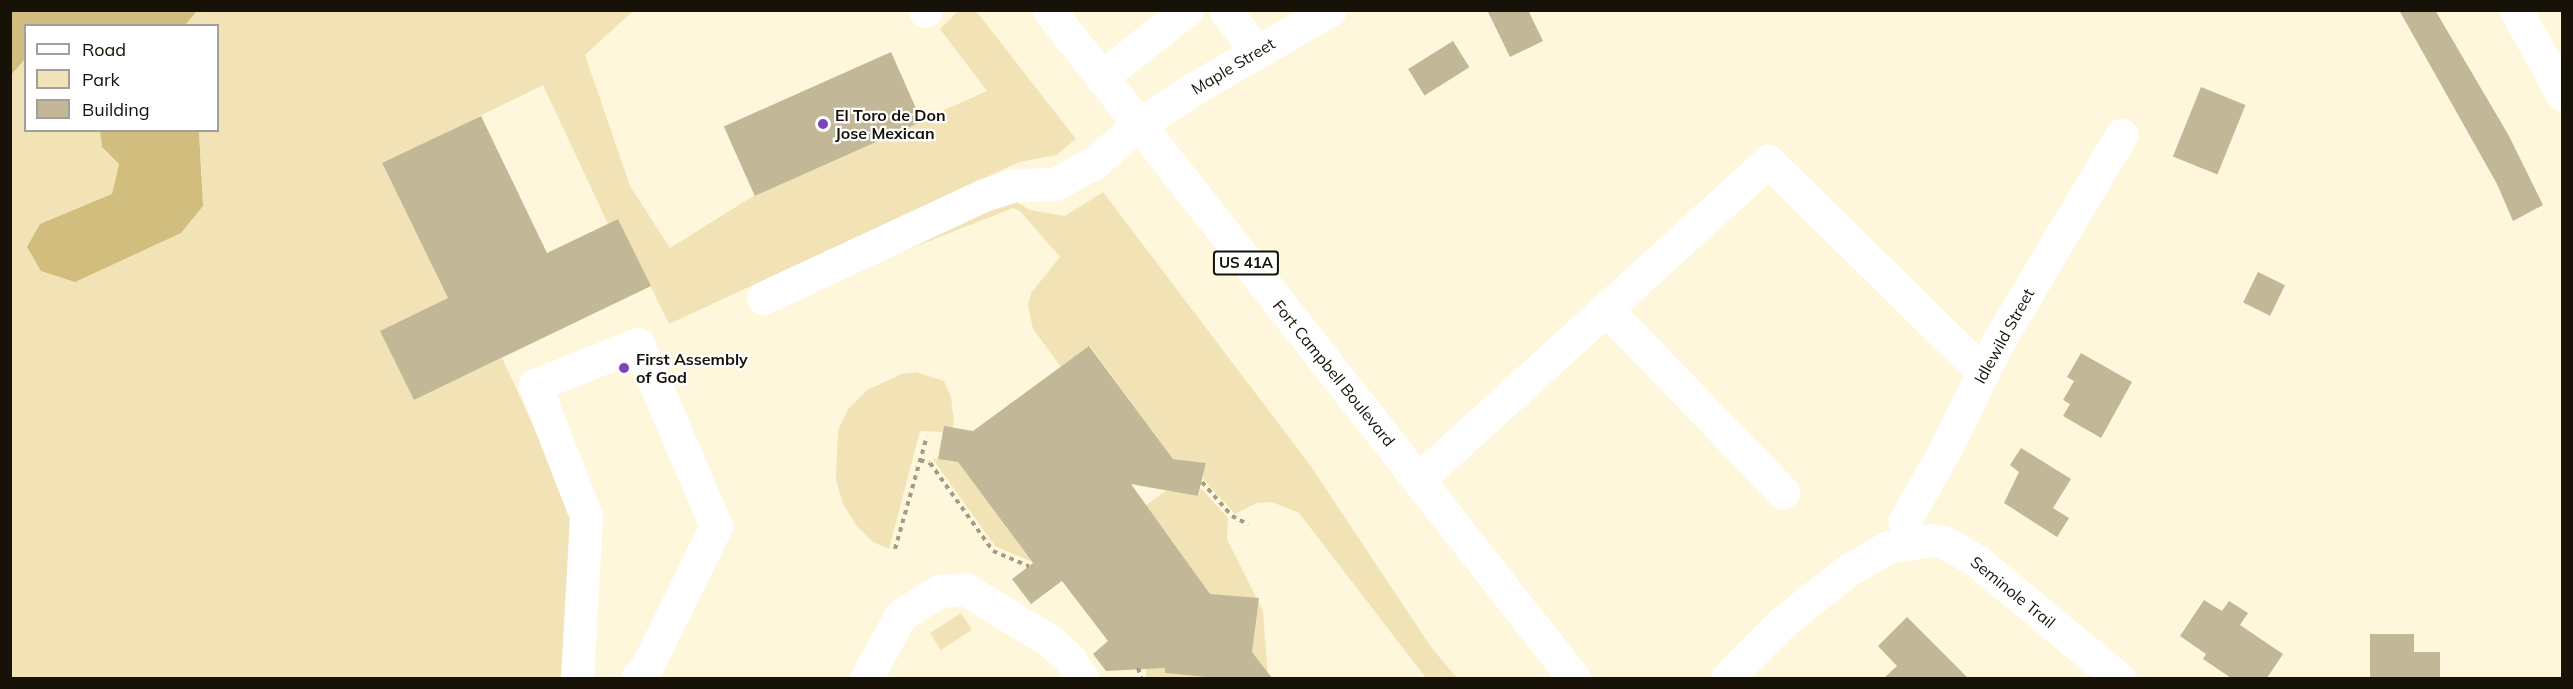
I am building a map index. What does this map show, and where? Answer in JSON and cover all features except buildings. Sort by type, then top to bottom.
[{"type":"main road","name":"Fort Campbell Boulevard","points":[[1049,10],[1548,640],[1575,678]]},
{"type":"main road","points":[[1101,77],[1187,10]]},
{"type":"main road","points":[[1225,10],[1256,51]]},
{"type":"main road","name":"Maple Street","points":[[764,298],[984,195],[1014,185],[1054,184],[1094,163],[1138,125],[1256,51],[1330,10]]},
{"type":"main road","points":[[2516,10],[2562,94]]},
{"type":"main road","name":"Idlewild Street","points":[[1907,542],[1905,520],[1941,458],[1983,372],[2121,135]]},
{"type":"main road","points":[[1419,479],[1608,311],[1768,161],[1983,372]]},
{"type":"main road","points":[[1608,311],[1783,492]]},
{"type":"main road","points":[[577,678],[586,516],[535,385],[638,344],[716,526],[646,668],[637,678]]},
{"type":"main road","name":"Seminole Trail","points":[[1726,678],[1753,649],[1820,591],[1866,559],[1907,542],[1944,542],[1978,562],[2118,678]]},
{"type":"main road","points":[[866,678],[901,615],[939,591],[965,589],[1050,641],[1069,658],[1082,678]]},
{"type":"main road","points":[[1543,678],[1548,640]]},
{"type":"path","points":[[895,549],[927,436]]},
{"type":"path","points":[[920,460],[930,463],[993,551],[1029,566]]},
{"type":"path","points":[[1202,482],[1232,516],[1248,524]]},
{"type":"path","points":[[1138,668],[1141,678]]},
{"type":"green space","points":[[197,11],[633,11],[585,55],[630,186],[670,248],[755,195],[987,91],[940,29],[958,11],[976,11],[1076,139],[1056,155],[1019,162],[669,324],[618,219],[608,224],[543,85],[382,164],[448,298],[381,331],[414,400],[502,358],[578,522],[566,678],[11,678],[10,75],[24,60],[24,132],[100,132],[102,147],[119,164],[112,194],[81,209],[202,176],[199,132],[219,132],[219,24],[186,24]]},
{"type":"green space","points":[[1103,192],[1310,465],[1431,647],[1457,678],[1426,678],[1299,513],[1272,502],[1257,503],[1235,514],[1203,479],[1206,463],[1173,459],[1090,346],[1061,367],[1033,329],[1028,306],[1031,293],[1060,257],[1020,211],[1013,208],[904,251],[910,243],[1013,200],[1030,210],[1065,216]]},
{"type":"green space","points":[[916,372],[944,381],[951,397],[954,422],[953,428],[944,427],[943,432],[920,431],[889,549],[873,542],[856,525],[843,504],[836,480],[838,430],[849,408],[867,390],[902,374]]},
{"type":"green space","points":[[932,458],[958,462],[1032,562],[995,546]]},
{"type":"green space","points":[[1201,488],[1228,518],[1227,539],[1263,611],[1268,678],[1264,678],[1252,652],[1256,600],[1210,594],[1167,534],[1087,548],[1167,490],[1199,496]]},
{"type":"green space","points":[[961,613],[972,630],[941,650],[930,633]]},
{"type":"green space","points":[[1146,668],[1165,668],[1165,673],[1216,678],[1146,678]]},
{"type":"shaded area","points":[[11,10],[197,10],[186,24],[24,24],[24,60],[11,75]]},
{"type":"shaded area","points":[[100,132],[199,132],[203,206],[181,233],[75,282],[41,271],[27,247],[40,224],[112,194],[119,164],[102,147]]},
{"type":"place","name":"El Toro de Don Jose Mexican","points":[[823,124]]},
{"type":"place","name":"First Assembly of God","points":[[624,368]]}]
